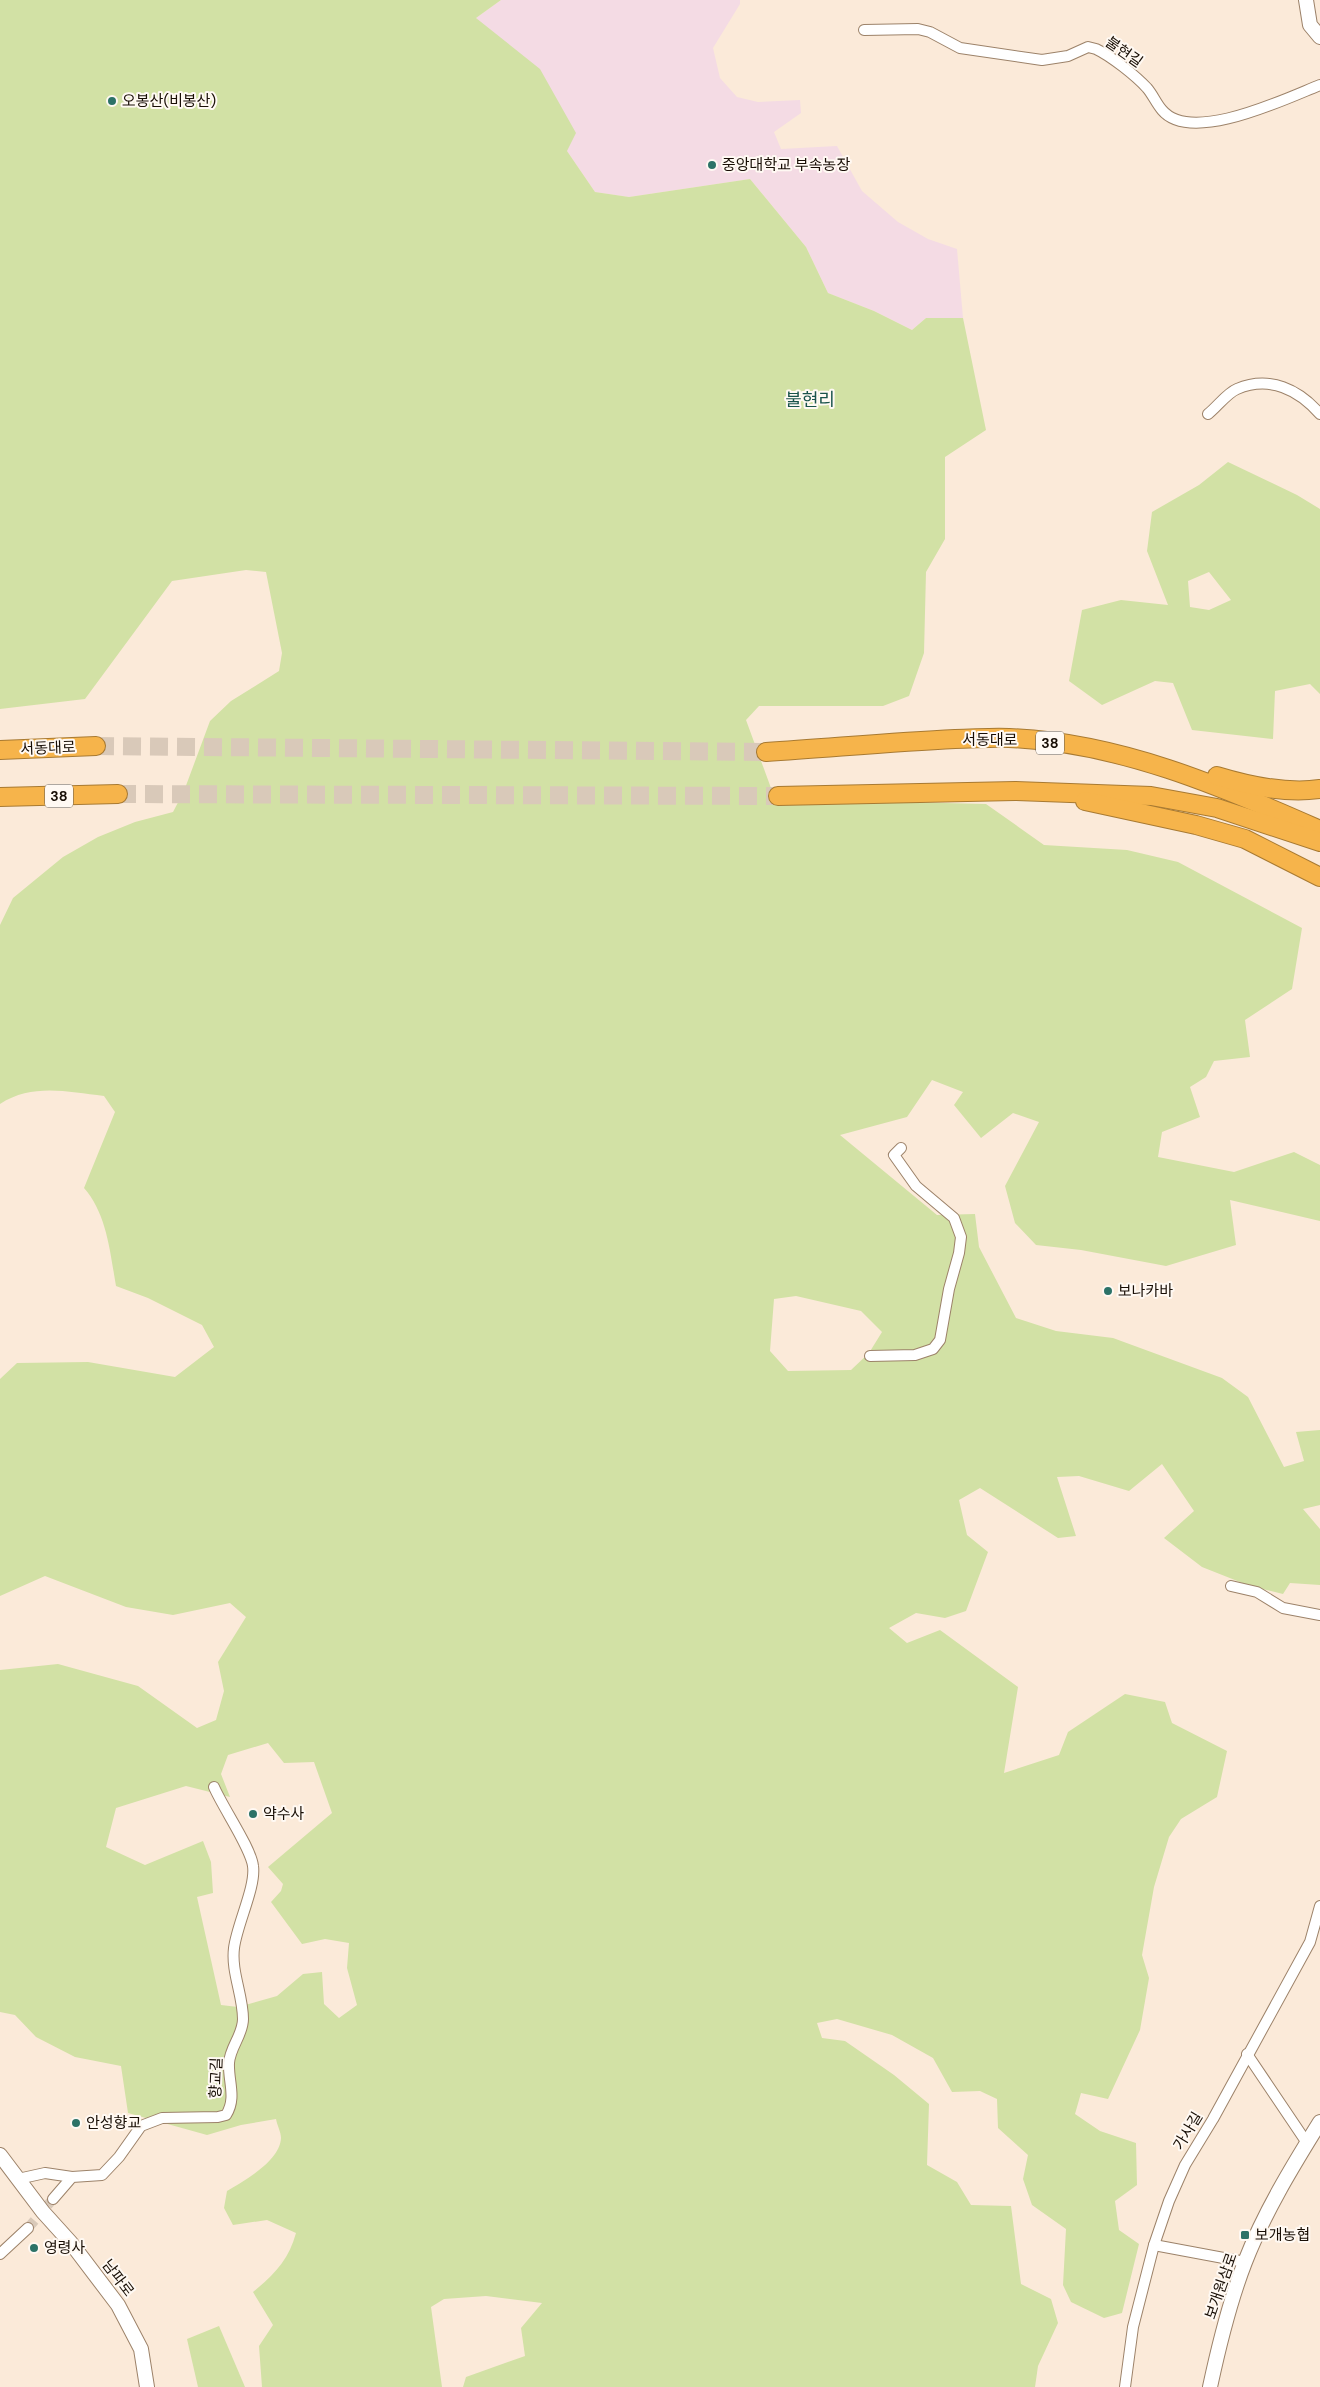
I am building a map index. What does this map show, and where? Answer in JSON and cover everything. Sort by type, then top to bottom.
[{"type":"highway","name":"서동대로","points":[[766,752],[930,740],[1009,738],[1093,748],[1150,763],[1226,788],[1320,830]]},
{"type":"highway","name":"서동대로","points":[[0,750],[96,746]]},
{"type":"highway","points":[[1093,748],[1160,757],[1220,776],[1278,789],[1305,791],[1320,789]]},
{"type":"highway","points":[[778,796],[1015,791],[1151,796],[1218,808],[1320,842]]},
{"type":"highway","points":[[1015,791],[1097,803],[1196,825],[1245,839],[1320,877]]},
{"type":"highway","name":"38","points":[[0,797],[118,794]]},
{"type":"main road","points":[[1306,0],[1310,25],[1320,38]]},
{"type":"main road","name":"보개원삼로","points":[[1210,2387],[1227,2315],[1245,2262],[1264,2220],[1320,2122]]},
{"type":"main road","name":"남파로","points":[[0,2155],[118,2305],[141,2349],[147,2387]]},
{"type":"street","name":"불현길","points":[[864,30],[918,29],[930,32],[960,48],[1042,60],[1068,56],[1088,47],[1096,49],[1145,86],[1163,111],[1170,117],[1187,122],[1216,120],[1247,113],[1320,85]]},
{"type":"street","points":[[1208,414],[1236,389],[1266,382],[1283,386],[1308,400],[1320,414]]},
{"type":"street","points":[[870,1356],[915,1355],[933,1349],[940,1340],[949,1289],[959,1253],[961,1237],[954,1218],[916,1186],[894,1155],[901,1148]]},
{"type":"street","points":[[1231,1586],[1257,1592],[1283,1608],[1320,1615]]},
{"type":"street","name":"향교길","points":[[72,2177],[102,2175],[119,2157],[141,2126],[162,2118],[218,2117],[226,2115],[230,2109],[232,2097],[229,2062],[242,2031],[243,2018],[234,1970],[234,1950],[237,1929],[251,1886],[253,1866],[214,1787]]},
{"type":"street","name":"가사길","points":[[1125,2387],[1133,2326],[1154,2245],[1176,2182],[1213,2119],[1310,1942],[1320,1906]]},
{"type":"street","points":[[1247,2054],[1307,2143]]},
{"type":"street","points":[[18,2179],[45,2173],[72,2177]]},
{"type":"street","points":[[53,2199],[72,2177]]},
{"type":"street","points":[[0,2254],[28,2228]]},
{"type":"street","points":[[1154,2245],[1245,2262]]},
{"type":"shaded area","name":"중앙대학교 부속농장","points":[[501,0],[740,0],[740,4],[713,48],[720,78],[737,97],[758,102],[800,100],[801,113],[774,132],[781,149],[837,146],[862,191],[898,222],[928,239],[957,249],[963,318],[926,318],[912,330],[874,311],[828,293],[806,247],[750,179],[629,197],[595,192],[476,18]]},
{"type":"green space","points":[[0,0],[501,0],[476,18],[540,69],[576,133],[567,151],[595,192],[629,197],[750,179],[806,247],[828,293],[874,311],[912,330],[926,318],[963,318],[986,430],[945,457],[945,539],[926,572],[924,653],[909,696],[883,706],[759,706],[746,720],[775,799],[986,804],[1044,845],[1127,850],[1178,862],[1302,928],[1292,989],[1245,1020],[1250,1057],[1214,1061],[1206,1077],[1190,1087],[1200,1117],[1162,1132],[1158,1157],[1234,1172],[1294,1152],[1320,1165],[1320,1221],[1230,1200],[1236,1245],[1166,1266],[1081,1250],[1036,1245],[1015,1223],[1005,1186],[1039,1122],[1013,1113],[981,1138],[954,1105],[963,1092],[932,1080],[907,1117],[840,1135],[937,1215],[975,1214],[979,1247],[1016,1318],[1056,1331],[1113,1338],[1222,1378],[1248,1397],[1284,1467],[1304,1461],[1296,1432],[1320,1430],[1320,1505],[1303,1509],[1320,1529],[1320,1585],[1290,1583],[1283,1594],[1250,1586],[1202,1567],[1164,1538],[1194,1511],[1162,1464],[1129,1491],[1079,1476],[1057,1477],[1076,1536],[1058,1538],[980,1488],[959,1500],[967,1535],[988,1552],[966,1611],[945,1618],[916,1613],[889,1628],[907,1643],[940,1630],[1018,1687],[1004,1773],[1059,1755],[1068,1732],[1125,1694],[1165,1702],[1172,1723],[1227,1751],[1217,1797],[1181,1819],[1169,1837],[1154,1887],[1142,1955],[1149,1978],[1140,2030],[1108,2099],[1081,2093],[1075,2114],[1100,2131],[1136,2143],[1137,2185],[1115,2201],[1119,2230],[1139,2244],[1122,2313],[1104,2318],[1071,2302],[1063,2285],[1066,2229],[1032,2205],[1023,2179],[1028,2155],[998,2128],[997,2099],[980,2091],[952,2092],[933,2058],[892,2035],[837,2019],[817,2023],[822,2038],[845,2041],[894,2075],[929,2104],[927,2165],[957,2182],[971,2205],[1011,2206],[1021,2284],[1051,2299],[1058,2323],[1038,2366],[1035,2387],[463,2387],[466,2377],[525,2356],[521,2328],[542,2303],[486,2296],[444,2299],[431,2307],[442,2387],[262,2387],[259,2346],[273,2325],[253,2292],[280,2266],[289,2251],[296,2233],[267,2220],[233,2225],[224,2208],[227,2191],[260,2169],[275,2155],[281,2138],[276,2119],[241,2125],[207,2135],[128,2113],[121,2066],[75,2057],[36,2037],[15,2015],[0,2012],[0,1670],[58,1664],[138,1686],[197,1728],[216,1720],[224,1691],[218,1662],[246,1617],[230,1603],[173,1615],[126,1607],[45,1576],[0,1596],[0,1379],[17,1363],[88,1362],[175,1377],[214,1347],[202,1325],[148,1298],[116,1286],[103,1221],[92,1198],[84,1188],[115,1112],[104,1096],[64,1091],[38,1091],[12,1097],[0,1104],[0,925],[13,898],[63,857],[98,837],[135,822],[173,812],[184,791],[210,721],[231,701],[279,671],[282,653],[266,572],[246,570],[172,581],[85,699],[0,709]],"holes":[[[796,1296],[861,1311],[882,1332],[869,1353],[851,1370],[788,1371],[770,1351],[774,1299]],[[268,1743],[284,1763],[314,1762],[332,1813],[268,1867],[283,1884],[281,1891],[271,1902],[302,1944],[325,1939],[349,1943],[347,1968],[357,2005],[339,2018],[324,2004],[322,1972],[303,1974],[277,1996],[238,2007],[221,2005],[197,1897],[213,1893],[211,1862],[203,1841],[145,1865],[106,1847],[116,1808],[186,1786],[230,1797],[221,1774],[228,1755]]]},
{"type":"green space","points":[[1228,462],[1297,495],[1320,509],[1320,694],[1310,684],[1275,691],[1273,739],[1192,730],[1173,683],[1155,681],[1102,705],[1069,681],[1082,610],[1121,600],[1168,605],[1147,551],[1152,512],[1199,485]],"holes":[[[1209,572],[1231,600],[1209,610],[1190,607],[1188,581]]]},
{"type":"green space","points":[[219,2326],[245,2387],[198,2387],[187,2339]]},
{"type":"tunnel","points":[[96,746],[766,752]]},
{"type":"tunnel","points":[[118,794],[778,796]]},
{"type":"tunnel","points":[[28,2228],[53,2199]]},
{"type":"place","name":"오봉산(비봉산)","points":[[112,101]]},
{"type":"place","name":"중앙대학교 부속농장","points":[[712,165]]},
{"type":"place","name":"보나카바","points":[[1108,1291]]},
{"type":"place","name":"약수사","points":[[253,1814]]},
{"type":"place","name":"안성향교","points":[[76,2123]]},
{"type":"place","name":"보개농협","points":[[1245,2235]]},
{"type":"place","name":"영령사","points":[[34,2248]]},
{"type":"district","name":"불현리","points":[[810,400]]}]
